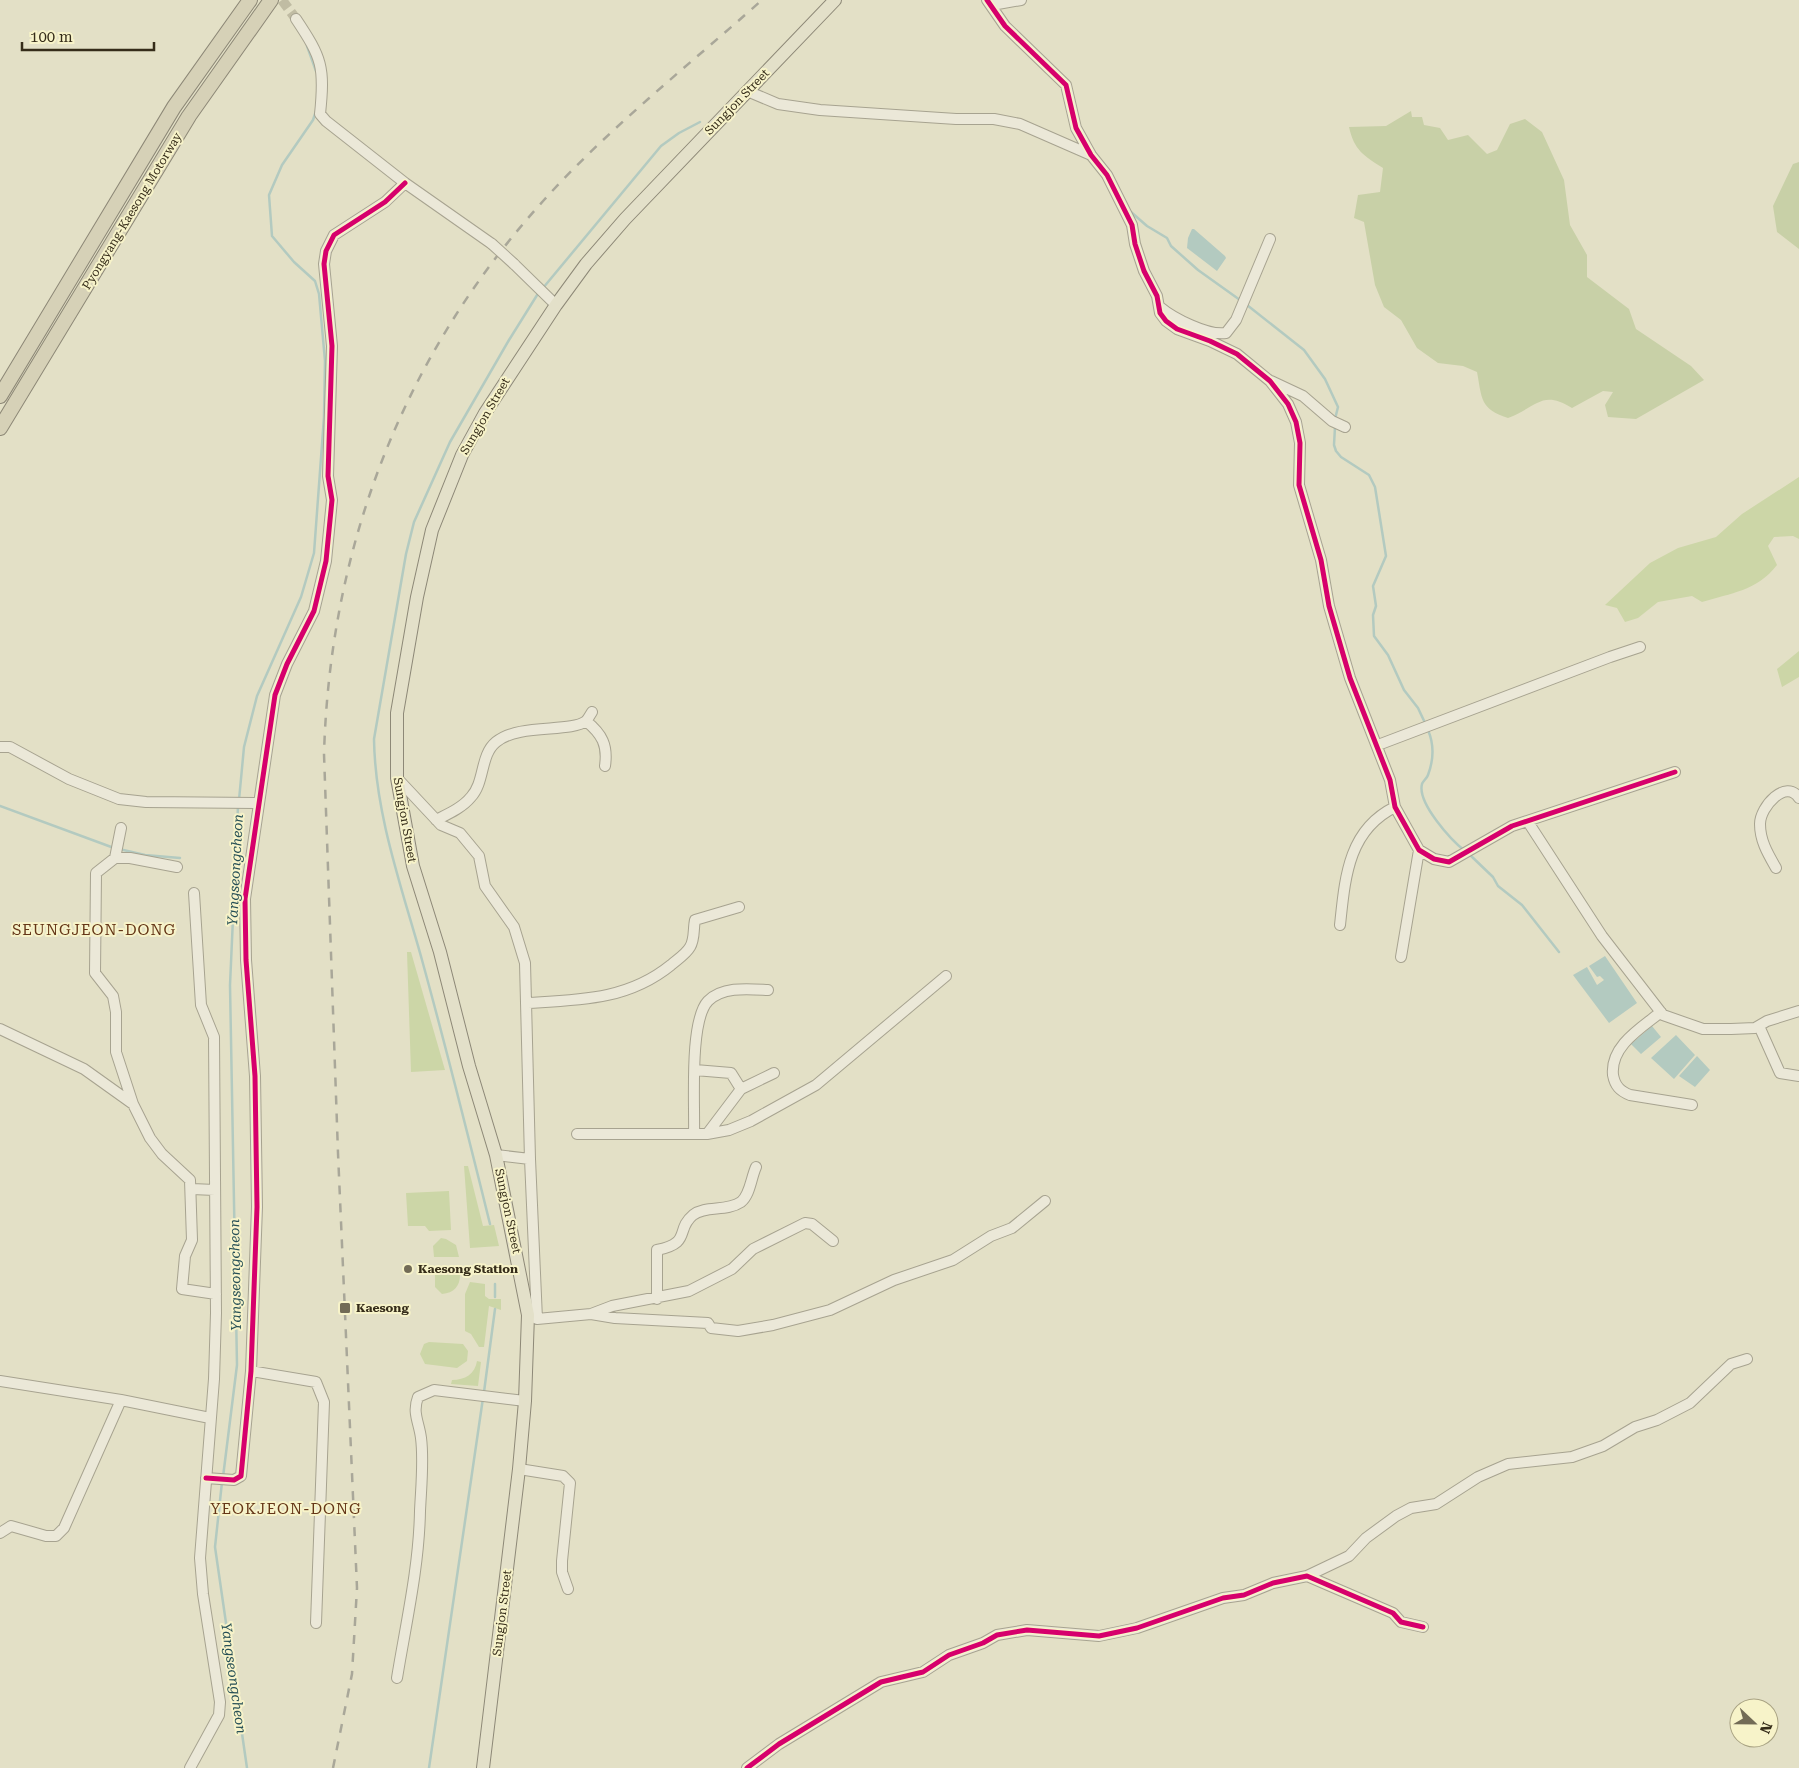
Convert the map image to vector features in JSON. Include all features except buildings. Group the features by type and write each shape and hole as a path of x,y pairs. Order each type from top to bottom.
{"highway":[{"name":"Pyongyang-Kaesong Motorway","path":"0,396 174,108 250,0"},
{"name":"Pyongyang-Kaesong Motorway","path":"0,428 189,116 271,0"}],"main road":[{"name":"Sungjon Street","path":"483,1768 519,1469 532,1317 496,1155 469,1066 440,952 413,866 397,778 397,712 432,530 462,455 484,413 556,305 586,264 618,227 835,0"}],"street":[{"path":"1021,0 990,2 1005,26 1066,85 1076,128 1091,155 1107,175 1132,225 1135,244 1166,321 1177,330 1210,341 1237,354 1270,381 1288,404 1296,422 1300,443 1299,485 1321,560 1329,606 1350,678 1378,745 1390,780 1395,806 1419,850 1434,859 1449,862 1467,854 1512,826 1675,772"},
{"path":"296,19 316,48 322,64 323,93 320,114 326,121 405,183 492,244 556,305"},
{"path":"747,91 778,104 820,110 956,119 994,119 1020,124 1091,155"},
{"path":"210,1479 234,1480 241,1476 251,1371 258,1207 255,1076 246,960 245,899 275,695 287,664 314,611 326,561 332,500 328,476 332,346 324,264 326,251 334,235 385,202 405,183"},
{"path":"1159,307 1169,315 1219,334 1232,329 1270,239"},
{"path":"1270,381 1303,396 1339,424"},
{"path":"1378,745 1427,728 1610,656 1640,647"},
{"path":"436,820 457,809 472,797 480,781 487,756 496,742 534,729 574,726 586,721 592,712"},
{"path":"586,721 598,731 606,744 605,766"},
{"path":"0,747 10,747 69,779 119,799 146,802 259,803"},
{"path":"397,778 436,820 447,829 460,832 479,856 485,886 514,927 526,963 532,1317 591,1314 616,1318 708,1323 712,1328 738,1331 773,1325 830,1310 894,1280 953,1260 991,1236 1012,1228 1045,1201"},
{"path":"1776,868 1763,843 1761,814 1767,803 1774,796 1792,793 1799,798"},
{"path":"1340,925 1346,876 1357,842 1367,827 1383,813 1395,806"},
{"path":"1528,822 1602,936 1661,1012 1684,1023 1704,1029 1755,1028 1799,1011"},
{"path":"121,828 115,856 96,873 95,973 113,996 116,1012 116,1052 133,1104 150,1138 162,1154 190,1180 192,1189 192,1240 185,1256 182,1289 216,1294"},
{"path":"1401,957 1419,850"},
{"path":"115,856 177,868"},
{"path":"190,1768 219,1715 220,1702 203,1594 200,1558 210,1479 210,1418 214,1379 216,1294 214,1038 201,1005 194,894"},
{"path":"526,1002 582,1000 623,993 660,974 686,953 692,945 694,920 739,907"},
{"path":"577,1134 707,1134 729,1130 751,1121 816,1085 946,976"},
{"path":"694,1134 698,1020 709,1000 737,989 768,990"},
{"path":"1661,1012 1640,1028 1617,1052 1613,1072 1614,1079 1622,1091 1630,1095 1692,1105"},
{"path":"1758,1026 1780,1073 1799,1076"},
{"path":"0,1029 84,1069 133,1104"},
{"path":"695,1070 731,1073 741,1089"},
{"path":"707,1134 741,1089 774,1073"},
{"path":"496,1155 530,1159"},
{"path":"657,1299 657,1250 671,1247 678,1242 694,1214 701,1210 726,1209 741,1202 747,1196 756,1167"},
{"path":"192,1189 215,1190"},
{"path":"591,1314 612,1306 657,1299 689,1291 732,1269 753,1249 805,1223 812,1224 833,1242"},
{"path":"746,1768 779,1744 881,1682 923,1672 949,1655 998,1636 1026,1630 1099,1636 1137,1628 1223,1598 1244,1595 1273,1583 1308,1576 1349,1556 1366,1538 1396,1516 1411,1508 1436,1504 1478,1477 1508,1464 1572,1457 1603,1446 1635,1427 1657,1420 1690,1403 1731,1364 1747,1358"},
{"path":"251,1371 316,1382 324,1402 316,1623"},
{"path":"0,1381 121,1400 210,1418"},
{"path":"396,1678 415,1569 420,1513 421,1437 415,1406 418,1397 434,1390 525,1401"},
{"path":"0,1533 11,1526 46,1536 56,1536 64,1528 121,1400"},
{"path":"519,1469 563,1476 570,1483 562,1561 562,1572 568,1589"},
{"path":"1308,1576 1393,1613 1401,1622 1423,1627"}],"green space":[{"path":"1411,111 1412,117 1422,117 1424,125 1440,128 1448,140 1468,135 1487,154 1497,150 1510,124 1525,119 1542,132 1564,180 1570,225 1587,255 1587,277 1629,309 1636,329 1691,366 1704,380 1636,419 1608,417 1605,405 1613,392 1603,391 1572,408 1553,400 1546,400 1508,418 1499,415 1487,407 1480,389 1477,372 1463,366 1438,363 1417,348 1401,320 1384,307 1375,285 1364,222 1354,218 1358,195 1380,192 1383,168 1361,152 1351,135 1349,127 1386,126"},
{"path":"1799,162 1799,249 1777,232 1773,206 1793,164"},
{"path":"1799,477 1799,539 1793,536 1774,537 1768,546 1777,565 1769,574 1752,586 1702,602 1692,596 1658,602 1638,618 1625,622 1617,608 1605,605 1650,563 1678,548 1716,537 1742,514"},
{"path":"1799,651 1799,677 1782,687 1777,669"},
{"path":"407,952 411,952 445,1070 411,1072"},
{"path":"464,1166 468,1166 483,1226 494,1225 499,1246 470,1248"},
{"path":"449,1191 451,1230 429,1231 425,1226 408,1226 406,1193"},
{"path":"441,1238 456,1245 459,1257 434,1257 433,1246"},
{"path":"435,1275 460,1275 460,1279 453,1290 442,1294 435,1287"},
{"path":"470,1282 485,1284 485,1296 489,1299 501,1299 501,1310 489,1306 484,1347 479,1347 471,1334 465,1331 465,1294"},
{"path":"429,1342 463,1344 468,1351 467,1361 457,1368 425,1364 420,1354 424,1344"},
{"path":"477,1361 481,1362 478,1386 451,1384 452,1380 461,1379 472,1373"}],"shaded area":[{"path":"1192,229 1225,256 1226,258 1217,271 1187,248 1188,238"},
{"path":"1605,956 1637,1003 1609,1023 1573,975 1587,967 1597,985 1604,980 1600,976 1597,977 1589,966"},
{"path":"1652,1026 1661,1037 1641,1054 1631,1044"},
{"path":"1676,1035 1695,1055 1674,1079 1651,1058"},
{"path":"1697,1056 1710,1070 1695,1087 1679,1076"}],"waterway":[{"name":"Yangseongcheon","path":"307,46 316,71"},
{"name":"Yangseongcheon","path":"239,800 244,747 257,696 301,597 314,553 324,417 325,361 319,294 315,281 294,262 272,236 269,195 282,165 313,120 316,111"},
{"path":"543,288 661,146 679,133 700,122"},
{"path":"1131,212 1147,226 1167,238 1171,246 1198,270 1240,300"},
{"path":"490,1224 440,1025 384,823 379,795 374,739 406,554 414,522 450,442 539,292"},
{"path":"1247,305 1304,350 1325,379 1338,407 1335,419"},
{"path":"1335,427 1334,445 1336,451 1341,457 1369,475 1375,487 1386,556 1373,586 1376,606 1373,615 1374,636 1388,655 1404,690 1418,708 1426,725"},
{"path":"1428,730 1432,746 1432,757 1428,775 1422,784 1422,792 1436,820 1465,851"},
{"path":"0,806 114,848"},
{"name":"Yangseongcheon","path":"223,1477 237,1365 230,985 238,806"},
{"path":"119,849 145,855 180,858"},
{"path":"1469,854 1493,877 1498,886 1522,905 1559,952"},
{"path":"495,1284 495,1297"},
{"path":"484,1392 495,1309"},
{"path":"429,1768 483,1398"},
{"name":"Yangseongcheon","path":"222,1482 215,1547 247,1768"}],"tunnel":[{"path":"282,0 296,19"}],"railway":[{"path":"333,1768 352,1674 357,1588 338,1153 324,754 329,677 341,601 359,528 383,457 414,389 451,323 494,260 569,173 650,97 762,0"}],"cycle path":[{"path":"987,0 1005,26 1066,85 1076,128 1091,155 1107,175 1132,225 1135,244 1144,271 1157,296 1160,313 1166,321 1177,329 1210,341 1237,354 1270,381 1288,404 1296,422 1300,443 1299,485 1321,560 1329,606 1350,678 1390,780 1395,807 1419,850 1434,859 1449,862 1512,826 1675,772"},
{"path":"206,1478 234,1480 241,1476 251,1371 257,1207 255,1076 246,960 245,899 275,695 287,664 314,611 326,561 332,500 328,476 332,346 324,264 326,251 334,235 385,202 405,183"},
{"path":"747,1768 779,1744 881,1682 923,1672 949,1655 983,1643 997,1635 1027,1630 1099,1636 1137,1628 1223,1598 1244,1595 1273,1583 1307,1576 1393,1613 1401,1622 1423,1627"}],"place":[{"name":"Kaesong Station","path":"408,1269"},
{"name":"Kaesong","path":"345,1308"}],"district":[{"name":"SEUNGJEON-DONG","path":"94,930"},
{"name":"YEOKJEON-DONG","path":"286,1509"}]}
